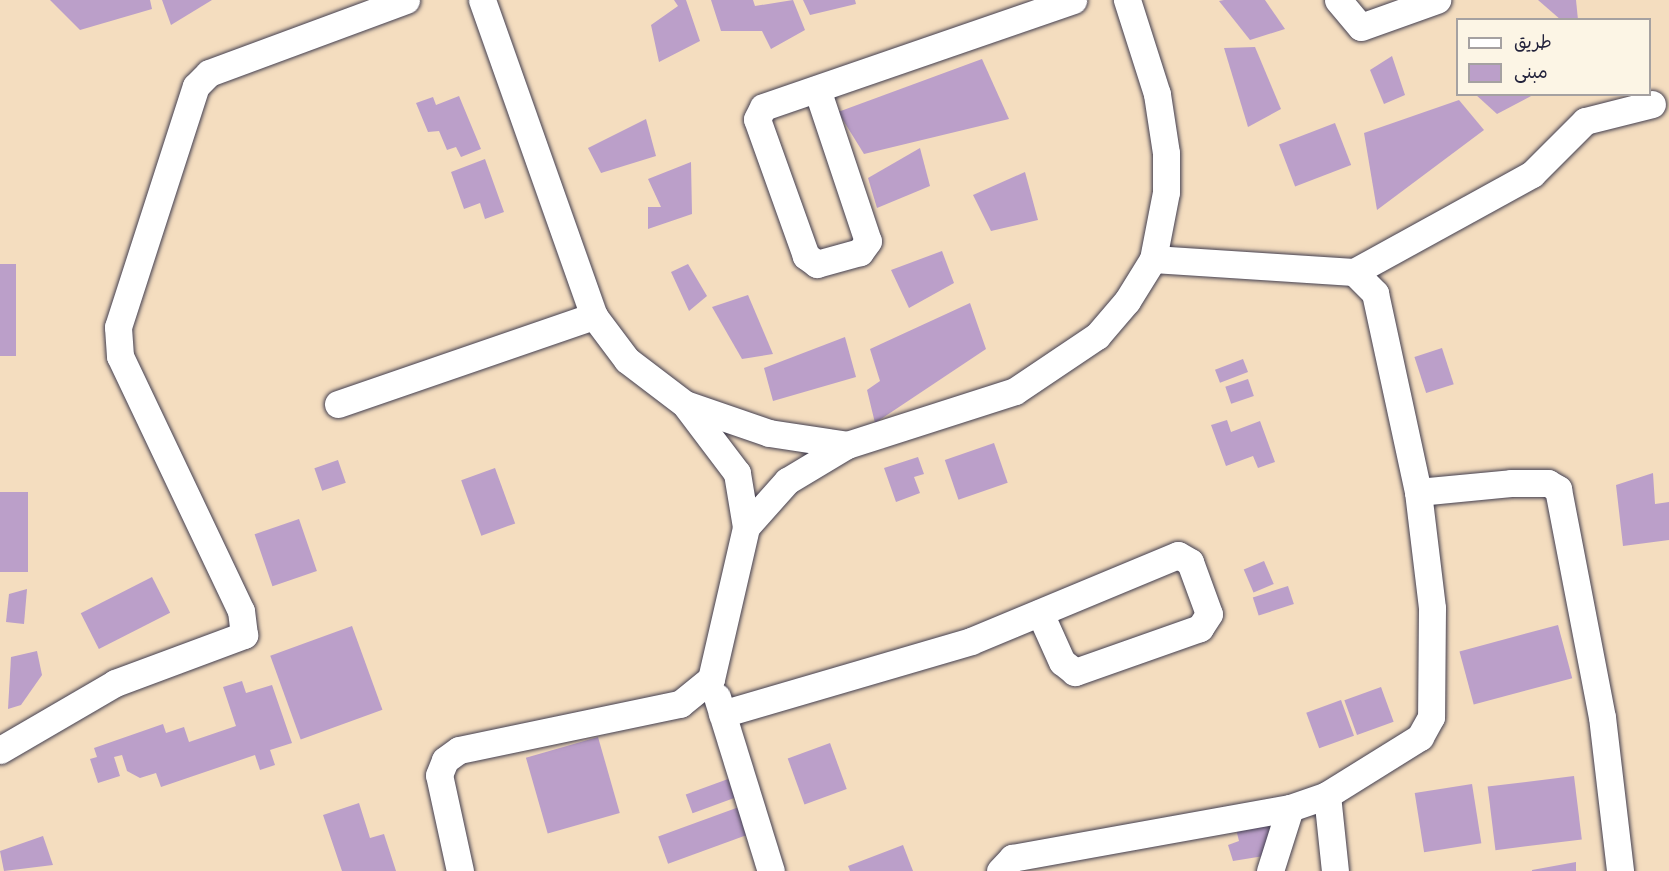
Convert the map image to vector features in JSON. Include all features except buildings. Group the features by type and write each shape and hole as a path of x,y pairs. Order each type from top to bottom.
{"street":[{"path":"0,750 115,683 244,635 241,611 120,356 118,327 196,86 209,73 406,0"},
{"path":"482,0 594,316 627,360 685,404 737,473 746,527 711,679 771,871"},
{"path":"817,89 868,242 860,252 817,264 806,256 757,119 763,107 1073,0"},
{"path":"746,527 787,481 847,445 1015,391 1097,336 1152,260 1166,192 1166,153 1157,94 1127,0"},
{"path":"1338,0 1361,27 1437,0"},
{"path":"1152,260 1354,272 1532,174 1585,121 1652,104"},
{"path":"1000,871 1012,858 1290,808 1327,795 1427,729 1432,608 1418,492 1375,293 1354,272"},
{"path":"339,404 594,316"},
{"path":"685,404 769,433 847,445"},
{"path":"1418,492 1511,483 1548,483 1558,489 1602,717 1620,871"},
{"path":"722,714 970,641 1178,555 1190,562 1209,614 1200,628 1075,672 1062,662 1040,613"},
{"path":"460,871 439,775 445,760 459,750 680,704 711,679"},
{"path":"1327,795 1335,871"},
{"path":"1270,871 1290,808"}]}
